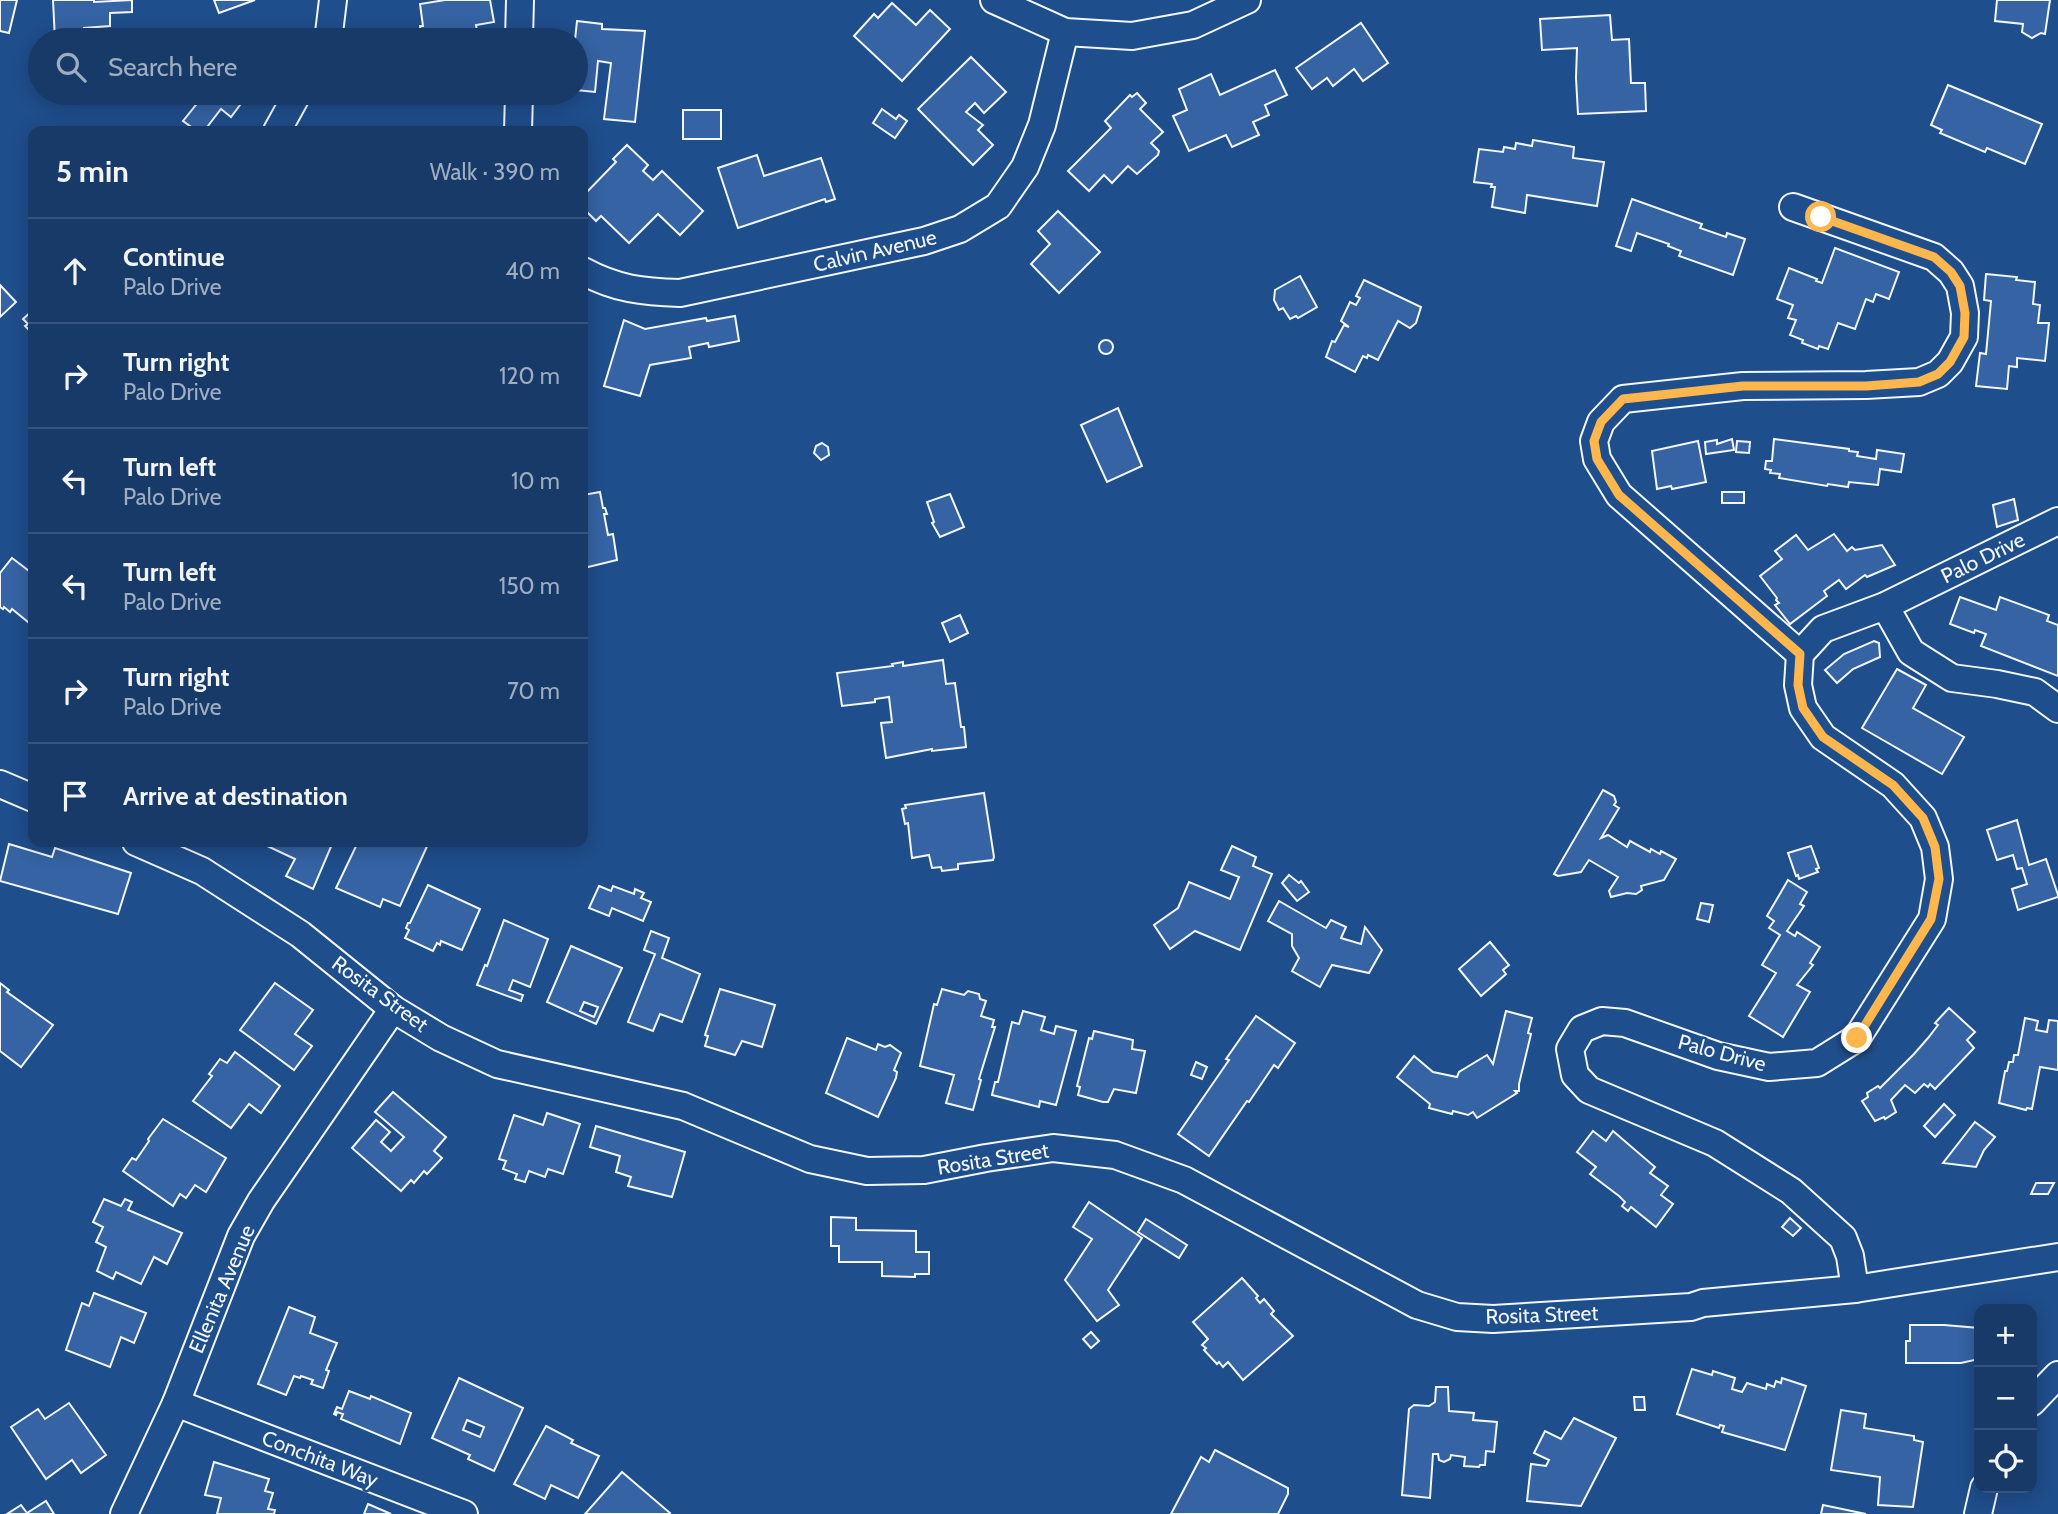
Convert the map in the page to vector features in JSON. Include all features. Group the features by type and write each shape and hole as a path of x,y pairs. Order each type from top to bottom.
{"street":[{"path":"330,28 333,0"},
{"path":"519,28 520,0"},
{"path":"994,0 1065,32 1132,36 1193,25 1247,0"},
{"name":"Calvin Avenue","path":"588,274 603,282 639,292 680,293 924,241 960,229 998,206 1026,167 1042,125 1065,32"},
{"path":"280,126 291,105"},
{"path":"519,105 519,126"},
{"path":"1793,208 1934,257 1951,272 1960,286 1965,313 1964,337 1950,362 1938,374 1919,382 1866,386 1743,386 1623,399 1601,422 1594,441 1597,459 1619,495 1800,654"},
{"name":"Palo Drive","path":"1855,1289 1850,1256 1843,1238 1791,1191 1715,1143 1589,1090 1576,1075 1570,1049 1582,1029 1602,1021 1625,1023 1718,1056 1769,1067 1816,1063 1857,1038 1931,919 1939,879 1935,847 1923,818 1893,785 1823,737 1803,708 1798,685 1800,654 1823,629 1885,606 2058,521"},
{"path":"1885,606 1911,652 1952,678 2035,692 2058,709"},
{"path":"0,784 28,796"},
{"name":"Rosita Street","path":"147,847 202,872 300,934 393,1009 442,1038 497,1064 684,1107 810,1159 867,1171 924,1170 986,1157 1053,1149 1115,1155 1184,1180 1418,1305 1457,1317 1493,1319 1691,1307 1703,1303 1855,1289 2058,1257"},
{"name":"Ellenita Avenue","path":"124,1514 130,1507 176,1404 241,1236 261,1201 393,1009"},
{"path":"2037,1397 2058,1375"},
{"name":"Conchita Way","path":"176,1404 464,1514"},
{"path":"1978,1514 1983,1493"}],"building":[{"path":"0,0 17,0 9,33 0,31"},
{"path":"53,0 132,0 132,12 110,13 110,26 54,28"},
{"path":"214,0 255,0 219,13"},
{"path":"445,0 490,0 494,22 476,25 476,28 420,28 423,26 420,4"},
{"path":"1997,0 2050,0 2045,34 2041,33 2032,38 2022,32 2023,24 1995,21"},
{"path":"892,3 916,25 930,10 950,29 902,81 854,36 874,14 878,18"},
{"path":"1610,15 1612,40 1629,39 1631,83 1645,83 1646,111 1578,114 1577,48 1542,50 1540,19"},
{"path":"577,21 602,24 602,29 645,31 635,122 604,119 611,63 598,61 595,92 588,91 588,28 576,28"},
{"path":"1361,23 1388,63 1363,81 1354,69 1333,86 1327,78 1312,89 1296,68"},
{"path":"971,57 1006,92 984,113 975,103 966,112 983,125 978,130 993,145 973,165 918,109"},
{"path":"1275,70 1287,95 1265,105 1269,115 1253,122 1259,135 1232,147 1226,135 1189,151 1173,116 1187,110 1179,89 1211,74 1220,95"},
{"path":"1948,85 2042,124 2025,164 1987,148 1985,152 1940,133 1942,130 1931,125"},
{"path":"1137,93 1146,103 1140,109 1163,132 1151,143 1159,151 1158,155 1137,174 1128,166 1112,183 1104,175 1089,191 1068,171 1111,128 1105,121 1130,95 1132,97"},
{"path":"196,105 240,105 231,117 221,109 208,126 190,126 183,121"},
{"path":"882,109 896,119 899,115 907,121 895,138 873,123"},
{"path":"683,110 721,110 721,139 683,139"},
{"path":"1533,140 1574,147 1573,158 1604,162 1597,206 1527,195 1525,213 1492,207 1495,187 1491,187 1492,184 1474,182 1479,149 1503,152 1504,147 1515,149 1516,143 1532,146"},
{"path":"627,145 648,165 643,171 653,180 662,171 703,211 680,235 658,214 629,243 601,216 596,221 588,213 588,191 616,162 613,159"},
{"path":"757,155 764,176 821,158 835,199 826,202 825,199 738,228 718,168"},
{"path":"1632,199 1702,224 1700,228 1726,237 1727,233 1745,239 1733,275 1679,256 1681,251 1668,246 1669,244 1637,233 1631,251 1616,246"},
{"path":"1058,211 1100,252 1059,293 1031,264 1050,244 1038,231"},
{"path":"1835,248 1899,272 1889,299 1876,294 1873,302 1866,299 1855,329 1838,323 1828,349 1819,346 1818,349 1790,335 1796,320 1788,318 1793,305 1777,299 1789,268 1822,283"},
{"path":"1986,274 2035,282 2033,304 2040,305 2038,323 2049,323 2045,361 2017,358 2017,367 2009,366 2007,389 1976,386 1980,353 1986,354 1991,301 1984,300"},
{"path":"1300,276 1317,307 1298,318 1296,316 1290,319 1283,308 1279,310 1274,300 1275,290"},
{"path":"1364,280 1421,307 1416,323 1410,328 1398,321 1378,360 1368,355 1367,358 1363,356 1355,372 1326,357 1332,341 1335,342 1344,325 1349,327 1341,321 1350,302 1356,305 1360,298 1356,296"},
{"path":"0,285 16,302 0,317"},
{"path":"735,316 739,341 709,347 708,343 689,347 691,358 650,365 640,396 604,386 624,320 645,329 706,318 707,321"},
{"path":"1106,340 1111,342 1111,352 1106,354 1101,352 1099,347 1101,342"},
{"path":"1118,408 1142,466 1107,482 1081,425"},
{"path":"1732,439 1734,450 1706,454 1705,442 1717,440 1717,444"},
{"path":"1774,439 1849,449 1858,452 1857,456 1876,459 1877,450 1904,454 1901,472 1880,469 1878,485 1849,482 1848,487 1779,478 1780,474 1770,473 1771,470 1765,469 1766,461 1772,461"},
{"path":"1698,441 1706,482 1672,489 1671,486 1657,489 1652,451"},
{"path":"1737,441 1750,442 1749,453 1736,452"},
{"path":"822,443 828,447 829,455 821,460 814,453 816,446"},
{"path":"600,492 607,514 604,514 608,535 613,534 617,560 588,567 588,494"},
{"path":"1722,492 1744,492 1744,503 1722,503"},
{"path":"950,494 964,527 940,537 932,523 934,522 927,502"},
{"path":"2014,499 2018,520 1997,527 1993,505"},
{"path":"1834,534 1847,551 1852,547 1855,550 1882,545 1895,565 1867,577 1865,575 1846,589 1839,580 1824,591 1827,596 1790,624 1775,605 1779,603 1777,598 1760,576 1782,559 1775,551 1796,535 1808,550"},
{"path":"12,558 28,570 28,622 12,609 10,612 0,607 0,573"},
{"path":"1960,597 1996,610 2000,597 2049,615 2047,621 2058,625 2058,676 1981,646 1986,634 1975,630 1974,633 1950,624"},
{"path":"960,615 968,633 950,642 942,623"},
{"path":"1874,641 1879,643 1880,657 1853,669 1837,683 1825,670 1844,654"},
{"path":"943,660 946,684 955,683 966,747 932,749 886,758 881,723 892,722 889,697 875,699 875,702 842,706 837,673 893,666 892,664 903,662 903,666"},
{"path":"1897,669 1926,685 1913,708 1964,737 1942,774 1862,728"},
{"path":"1603,790 1614,796 1614,805 1619,808 1601,838 1608,835 1627,847 1630,841 1650,852 1651,849 1660,854 1661,851 1676,859 1664,880 1641,886 1642,890 1636,894 1611,897 1609,891 1618,877 1589,860 1581,872 1558,876 1554,874"},
{"path":"984,793 993,860 958,864 958,869 942,871 941,867 932,868 929,855 912,858 908,823 905,824 902,809 906,808 905,805"},
{"path":"2017,820 2029,865 2046,859 2058,895 2018,910 2012,889 2027,884 2022,868 2017,869 2013,855 1997,860 1987,830"},
{"path":"9,844 52,857 55,848 131,873 118,914 0,881"},
{"path":"1232,846 1256,857 1253,866 1272,874 1240,950 1195,931 1170,949 1154,925 1178,908 1189,882 1230,899 1239,877 1221,870"},
{"path":"1811,846 1818,872 1799,879 1788,853"},
{"path":"269,847 331,847 313,889 286,876 295,859"},
{"path":"356,847 427,847 400,906 383,899 380,907 336,888"},
{"path":"1289,875 1299,883 1301,881 1309,892 1297,901 1282,883"},
{"path":"1788,880 1807,892 1800,904 1804,906 1787,931 1795,936 1797,932 1820,947 1810,963 1813,965 1797,985 1810,992 1783,1037 1749,1016 1776,973 1762,965 1780,935 1769,928 1774,921 1767,916"},
{"path":"428,885 480,909 462,950 441,941 433,951 405,938 409,930 406,928 408,923"},
{"path":"599,886 611,891 613,886 634,894 635,889 644,893 641,898 651,902 643,921 612,908 609,916 589,908"},
{"path":"1279,901 1326,928 1331,920 1346,927 1341,938 1361,944 1365,927 1382,950 1369,973 1332,965 1320,987 1292,971 1299,958 1292,946 1292,934 1268,921"},
{"path":"1701,903 1713,905 1709,922 1697,919"},
{"path":"504,920 548,939 530,987 513,980 509,990 523,995 521,1001 477,985"},
{"path":"651,931 669,938 662,958 700,974 682,1022 660,1014 653,1031 628,1022 655,954 644,950"},
{"path":"1490,942 1509,965 1503,970 1506,974 1481,996 1459,969"},
{"path":"571,946 622,968 596,1024 547,1002","holes":["584,1002 598,1007 594,1017 580,1011"]},
{"path":"0,983 9,990 7,992 53,1025 21,1067 0,1051"},
{"path":"275,983 313,1010 295,1034 312,1046 294,1070 240,1030"},
{"path":"720,989 775,1005 762,1047 742,1041 735,1055 705,1046 708,1036 705,1035"},
{"path":"942,989 964,995 968,991 979,994 980,999 986,1001 981,1016 994,1020 992,1027 995,1027 979,1079 981,1080 973,1110 946,1103 954,1075 920,1066 934,1004 937,1005"},
{"path":"1949,1008 1975,1032 1967,1040 1974,1048 1935,1089 1930,1084 1928,1087 1924,1084 1915,1093 1905,1085 1891,1100 1896,1112 1885,1119 1884,1117 1875,1121 1862,1101 1868,1097 1867,1093 1878,1086 1880,1088 1914,1054"},
{"path":"1023,1011 1045,1017 1041,1030 1054,1034 1056,1026 1076,1031 1056,1105 1040,1101 1039,1107 992,1095 995,1082 998,1082 1012,1022 1019,1024"},
{"path":"1506,1011 1532,1018 1519,1091 1515,1091 1517,1093 1477,1118 1473,1112 1468,1115 1453,1111 1452,1114 1429,1108 1430,1104 1397,1077 1414,1056 1433,1072 1457,1077 1459,1072 1487,1055 1493,1064"},
{"path":"1256,1016 1295,1043 1278,1068 1274,1065 1209,1156 1178,1134"},
{"path":"2025,1018 2038,1021 2036,1030 2047,1032 2049,1020 2058,1021 2058,1070 2040,1067 2032,1109 2026,1110 1999,1103 2005,1071 2009,1062 2013,1062 2014,1055 2018,1055"},
{"path":"1094,1031 1133,1040 1132,1049 1145,1051 1136,1093 1114,1089 1108,1102 1078,1095 1080,1087 1077,1086 1089,1038 1092,1039"},
{"path":"847,1038 876,1050 878,1044 885,1047 890,1045 901,1053 894,1070 897,1072 896,1078 878,1117 826,1093"},
{"path":"235,1052 280,1086 261,1113 249,1104 231,1128 193,1101 212,1076 209,1074 220,1059 227,1063"},
{"path":"1196,1062 1207,1067 1202,1079 1191,1075"},
{"path":"393,1092 446,1137 434,1151 442,1158 427,1174 424,1171 414,1183 411,1180 401,1191 352,1148 376,1120 390,1132 381,1142 391,1151 404,1137 375,1112"},
{"path":"1944,1104 1955,1115 1935,1137 1924,1126"},
{"path":"547,1113 580,1124 563,1174 548,1169 545,1177 529,1171 525,1182 515,1179 517,1174 503,1169 506,1161 499,1159 514,1115 543,1125"},
{"path":"163,1119 226,1158 206,1192 195,1185 186,1198 180,1194 173,1206 123,1171 132,1158 136,1160"},
{"path":"1975,1122 1995,1137 1984,1150 1976,1167 1943,1163"},
{"path":"596,1126 685,1152 672,1197 628,1186 631,1177 616,1172 620,1156 590,1147"},
{"path":"1593,1131 1606,1141 1613,1131 1655,1167 1650,1173 1668,1186 1661,1195 1673,1204 1656,1227 1631,1207 1628,1211 1622,1206 1625,1202 1619,1196 1590,1174 1596,1167 1577,1152"},
{"path":"2036,1183 2054,1183 2048,1194 2031,1194"},
{"path":"104,1199 121,1206 125,1199 132,1202 128,1210 182,1233 167,1264 154,1257 141,1284 116,1272 113,1279 97,1271 106,1247 96,1242 103,1227 93,1222"},
{"path":"1089,1202 1142,1238 1108,1290 1119,1305 1097,1321 1065,1280 1092,1239 1073,1227"},
{"path":"831,1217 856,1218 856,1230 916,1231 916,1252 929,1252 929,1274 915,1274 915,1277 882,1276 882,1262 839,1262 839,1246 831,1246"},
{"path":"1790,1218 1801,1228 1793,1236 1782,1227"},
{"path":"1146,1219 1187,1245 1179,1258 1138,1232"},
{"path":"1242,1278 1258,1296 1256,1298 1260,1303 1264,1299 1274,1311 1271,1314 1293,1336 1243,1380 1228,1362 1223,1367 1219,1362 1217,1364 1204,1350 1206,1348 1202,1345 1208,1339 1193,1322"},
{"path":"94,1293 146,1313 134,1343 121,1337 110,1367 66,1350 82,1303 89,1306"},
{"path":"289,1307 315,1317 310,1333 337,1343 326,1370 329,1371 323,1388 311,1384 313,1380 294,1376 286,1395 258,1384"},
{"path":"1910,1325 1974,1328 1974,1360 1961,1363 1906,1363 1906,1341 1910,1341"},
{"path":"1091,1332 1099,1341 1091,1348 1083,1339"},
{"path":"1692,1369 1712,1375 1713,1371 1735,1378 1732,1389 1742,1392 1747,1383 1766,1389 1767,1384 1774,1387 1776,1381 1781,1383 1782,1378 1806,1386 1785,1450 1722,1432 1724,1426 1720,1425 1719,1428 1677,1414"},
{"path":"459,1378 523,1408 494,1471 468,1459 470,1455 432,1438","holes":["467,1420 484,1427 480,1437 463,1430"]},
{"path":"1436,1387 1448,1387 1449,1411 1474,1413 1473,1420 1497,1422 1494,1452 1486,1451 1485,1465 1479,1467 1464,1466 1465,1457 1451,1455 1450,1459 1444,1462 1439,1460 1438,1454 1433,1454 1430,1498 1402,1495 1409,1409 1414,1405 1429,1406 1435,1402"},
{"path":"349,1391 370,1399 371,1396 411,1413 400,1444 341,1419 343,1414 334,1414 337,1407 342,1409"},
{"path":"1634,1397 1644,1397 1645,1410 1635,1410"},
{"path":"69,1403 106,1455 81,1473 72,1460 46,1479 11,1427 38,1409 45,1419"},
{"path":"1841,1410 1866,1414 1864,1428 1914,1436 1914,1440 1923,1442 1913,1507 1878,1505 1880,1477 1831,1470"},
{"path":"1574,1418 1616,1438 1581,1506 1527,1501 1531,1464 1546,1466 1549,1460 1534,1453 1545,1431 1561,1439"},
{"path":"546,1426 573,1440 571,1443 599,1456 578,1498 551,1485 545,1499 514,1484"},
{"path":"1215,1450 1288,1488 1288,1494 1278,1514 1171,1514 1201,1457 1209,1462"},
{"path":"214,1462 269,1479 265,1491 273,1493 268,1509 275,1510 274,1514 217,1514 221,1498 205,1495"},
{"path":"622,1472 670,1513 585,1514"},
{"path":"46,1501 54,1514 7,1514 21,1505 27,1513"},
{"path":"368,1504 391,1514 364,1514"},
{"path":"1823,1505 1866,1514 1821,1514"}],"route":[{"path":"1821,217 1934,257 1951,272 1964,299 1964,337 1950,362 1938,374 1919,382 1866,386 1743,386 1623,399 1601,422 1594,441 1597,459 1619,495 1800,654 1798,685 1803,708 1823,737 1893,785 1923,818 1935,847 1939,879 1931,919 1857,1038"}]}
